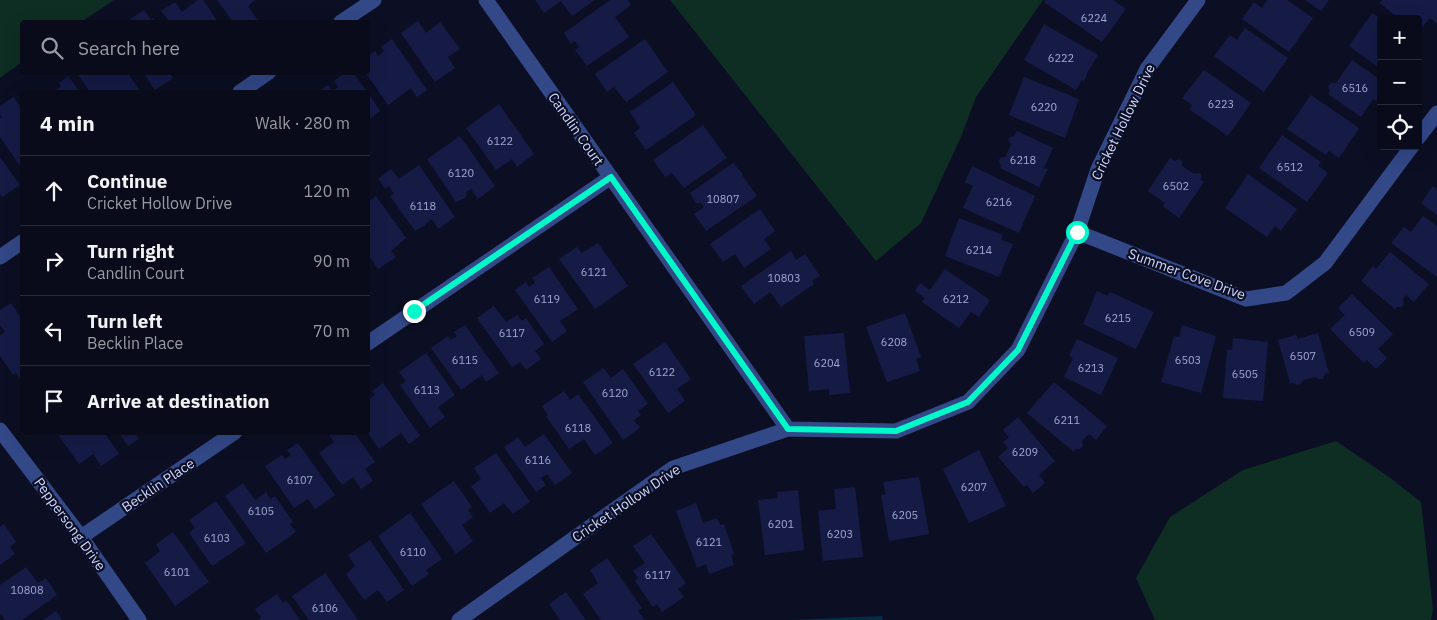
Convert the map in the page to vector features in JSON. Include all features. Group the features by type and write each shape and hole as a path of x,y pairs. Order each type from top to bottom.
{"street":[{"path":"344,20 374,0"},
{"name":"Candlin Court","path":"486,0 788,429"},
{"name":"Cricket Hollow Drive","path":"459,620 673,468 788,429 896,431 968,402 1018,350 1077,232 1098,169 1147,69 1198,0"},
{"path":"243,90 265,75"},
{"path":"1422,133 1437,113"},
{"name":"Summer Cove Drive","path":"1077,232 1246,298 1286,294 1325,263 1409,150"},
{"path":"370,342 611,177"},
{"path":"0,258 20,243"},
{"name":"Peppersong Drive","path":"0,430 81,537 139,620"},
{"name":"Becklin Place","path":"81,537 231,435"}],"green space":[{"path":"0,0 114,0 84,20 20,20 20,63 0,78"},
{"path":"670,0 1043,0 976,97 961,137 921,223 876,261"},
{"path":"1336,441 1389,477 1421,502 1433,610 1431,620 1155,620 1136,578 1170,517 1243,470"}],"water":[{"path":"882,616 883,620 791,620"}],"building":[{"path":"198,0 203,0 217,20 168,20 161,11 175,2 182,12"},
{"path":"217,0 255,0 248,6 258,20 232,20"},
{"path":"535,0 595,0 572,16 561,1 544,13"},
{"path":"610,0 628,0 631,5 615,17 629,37 587,66 575,50 579,47 575,41 571,44 564,33"},
{"path":"1045,0 1113,0 1126,9 1102,42 1044,2"},
{"path":"1267,0 1287,0 1313,18 1289,52 1242,19 1254,2 1262,8"},
{"path":"1305,0 1329,0 1321,11"},
{"path":"1382,0 1437,0 1437,24 1430,18 1422,27 1422,15 1394,15 1380,3"},
{"path":"144,10 151,20 129,20"},
{"path":"1372,13 1377,16 1377,66 1349,46"},
{"path":"418,21 426,33 440,22 460,49 448,57 455,68 435,82 401,33"},
{"path":"1044,24 1098,55 1084,82 1082,80 1076,90 1024,60"},
{"path":"1245,28 1288,58 1264,92 1214,56 1230,35 1237,40"},
{"path":"392,39 427,90 417,97 411,88 388,105 367,75 370,75 370,55 375,51 378,56 384,51 381,47"},
{"path":"645,39 668,72 626,102 614,87 607,92 595,74"},
{"path":"1352,60 1377,77 1377,101 1373,99 1361,117 1328,94 1330,91 1328,86 1331,83 1336,83"},
{"path":"1204,70 1251,103 1228,136 1189,109 1192,105 1182,98"},
{"path":"78,75 129,75 140,90 89,90"},
{"path":"145,75 171,75 173,78 155,90"},
{"path":"342,75 355,75 366,90 334,90 338,87 334,81"},
{"path":"68,76 78,90 55,90 61,86 59,83"},
{"path":"1024,77 1079,99 1065,138 1009,115"},
{"path":"673,82 696,115 646,150 634,133 640,128 630,112"},
{"path":"328,85 331,90 320,90"},
{"path":"1311,95 1359,128 1339,158 1329,151 1326,155 1287,129"},
{"path":"370,96 380,111 370,118"},
{"path":"13,97 20,104 20,166 0,137 0,118 2,117 0,106"},
{"path":"499,104 534,154 517,167 512,159 496,170 466,128"},
{"path":"703,125 727,158 684,188 672,173 665,177 653,160"},
{"path":"1017,131 1053,148 1044,168 1048,169 1039,187 1000,168 1000,158 1005,157 1011,144 1008,140"},
{"path":"1282,135 1321,162 1318,166 1328,173 1307,202 1259,168"},
{"path":"460,136 495,186 478,199 471,189 466,192 465,198 456,202 427,159"},
{"path":"0,157 20,185 2,197 0,194"},
{"path":"1170,158 1175,161 1179,159 1182,161 1182,166 1194,174 1201,174 1201,180 1204,182 1179,218 1163,206 1165,203 1148,191"},
{"path":"733,163 743,174 757,196 706,231 694,214 704,207 700,202 698,204 695,202 690,193"},
{"path":"419,165 455,217 438,229 432,219 415,231 390,196 394,194 389,186 385,189 378,179 391,169 399,179"},
{"path":"972,166 1035,196 1019,233 963,208 973,186 965,182"},
{"path":"1248,174 1297,209 1281,231 1275,226 1267,237 1225,208"},
{"path":"1433,186 1437,189 1437,215 1421,203"},
{"path":"376,196 406,238 391,251 396,257 378,269 370,257 370,200"},
{"path":"760,209 775,231 764,239 771,249 744,268 735,254 723,262 710,244"},
{"path":"1423,216 1437,226 1437,277 1391,243 1404,227 1411,232"},
{"path":"959,218 1003,235 1001,240 1013,244 999,277 945,256"},
{"path":"598,243 628,286 595,309 559,259 577,247 582,253"},
{"path":"791,251 796,260 805,254 820,276 812,281 814,284 781,307 770,292 754,304 741,286"},
{"path":"1390,252 1429,284 1414,302 1406,295 1403,299 1404,304 1395,309 1361,281 1373,266 1376,269"},
{"path":"549,267 578,309 560,321 567,331 552,342 515,290 526,282 529,287 535,283 532,278"},
{"path":"945,269 990,300 979,317 971,312 959,328 922,302 925,298 915,291 920,283 930,290"},
{"path":"1097,291 1108,296 1110,292 1154,312 1136,349 1083,324"},
{"path":"1352,294 1393,334 1378,349 1387,358 1376,369 1367,360 1364,363 1330,329 1345,315 1338,308"},
{"path":"11,303 20,316 20,378 16,373 13,375 0,356 0,335 5,332 0,325 0,310"},
{"path":"494,306 506,322 517,315 522,321 526,318 544,344 535,351 541,359 526,370 520,362 512,367 477,318"},
{"path":"905,313 921,357 916,359 920,371 887,382 866,327"},
{"path":"465,325 499,373 486,382 482,375 461,390 431,348 448,336 451,340 457,336 454,332"},
{"path":"1182,325 1216,336 1201,393 1161,382 1174,336 1179,337"},
{"path":"844,333 850,393 829,395 829,389 809,391 804,336"},
{"path":"1318,333 1329,373 1325,374 1323,379 1315,377 1303,380 1298,385 1290,383 1278,340 1296,335 1298,339"},
{"path":"1233,338 1268,342 1263,401 1223,398 1227,350 1232,350"},
{"path":"1077,339 1118,358 1101,395 1064,377 1073,358 1069,356"},
{"path":"665,342 691,379 677,389 685,401 668,413 633,364"},
{"path":"426,353 455,395 438,407 445,417 430,428 400,385 406,381 399,372"},
{"path":"604,368 611,378 623,369 648,404 638,411 641,415 634,420 640,428 623,440 583,382"},
{"path":"1054,382 1107,426 1096,440 1089,434 1082,441 1083,446 1080,449 1075,449 1074,452 1027,413"},
{"path":"383,383 420,436 409,444 401,433 379,449 369,435 370,398 375,395 372,391"},
{"path":"564,391 570,400 578,394 613,443 595,455 584,439 569,449 546,416 548,415 542,406"},
{"path":"1018,417 1055,461 1039,475 1045,483 1033,493 1027,485 1024,487 998,457 1008,448 1003,442 1009,437 1003,430"},
{"path":"544,434 572,473 555,485 547,474 541,478 546,485 536,492 504,447 518,437 525,447"},
{"path":"58,435 106,435 119,454 101,466 93,454 79,464"},
{"path":"120,435 136,435 139,439 128,446"},
{"path":"329,435 356,435 375,462 365,469 373,481 361,489 353,477 342,485 319,453 334,442"},
{"path":"298,443 335,495 315,509 308,499 294,508 265,466 282,455 285,459 291,455 287,450"},
{"path":"979,450 1006,506 969,523 943,469"},
{"path":"496,453 530,502 513,514 504,503 490,513 471,486 481,479 474,468"},
{"path":"919,477 929,534 889,541 881,495 886,494 883,482"},
{"path":"454,481 472,507 468,510 473,517 462,525 473,541 456,554 421,504"},
{"path":"243,483 255,500 266,492 270,499 275,496 293,522 290,524 296,532 266,553 225,496"},
{"path":"855,487 863,557 823,561 818,511 836,509 834,489"},
{"path":"798,490 804,550 765,555 758,500 778,498 777,492"},
{"path":"216,501 246,543 212,566 189,533 195,528 189,520"},
{"path":"696,503 703,523 717,518 720,525 724,524 734,554 731,555 734,565 709,574 706,564 697,568 676,511"},
{"path":"410,513 442,559 426,570 429,574 412,586 378,536"},
{"path":"4,524 16,542 10,547 15,554 0,565 0,527"},
{"path":"173,532 209,582 175,606 145,563 160,551 156,544"},
{"path":"651,534 686,583 678,589 684,597 662,612 657,604 653,607 635,581 638,578 633,571 645,563 633,546"},
{"path":"370,540 404,590 387,602 378,590 364,600 346,574 355,566 348,555"},
{"path":"607,558 642,608 638,611 645,620 601,620 583,594 598,583 590,570"},
{"path":"26,567 38,583 46,578 57,595 22,620 5,620 0,615 0,585"},
{"path":"325,573 358,620 309,620 292,596"},
{"path":"566,592 586,620 560,620 549,604"},
{"path":"277,594 283,603 286,600 300,620 258,620 261,618 255,609"},
{"path":"56,611 62,620 43,620"}],"route":[{"path":"414,311 611,177 788,429 896,431 968,402 1018,350 1077,232"}]}
